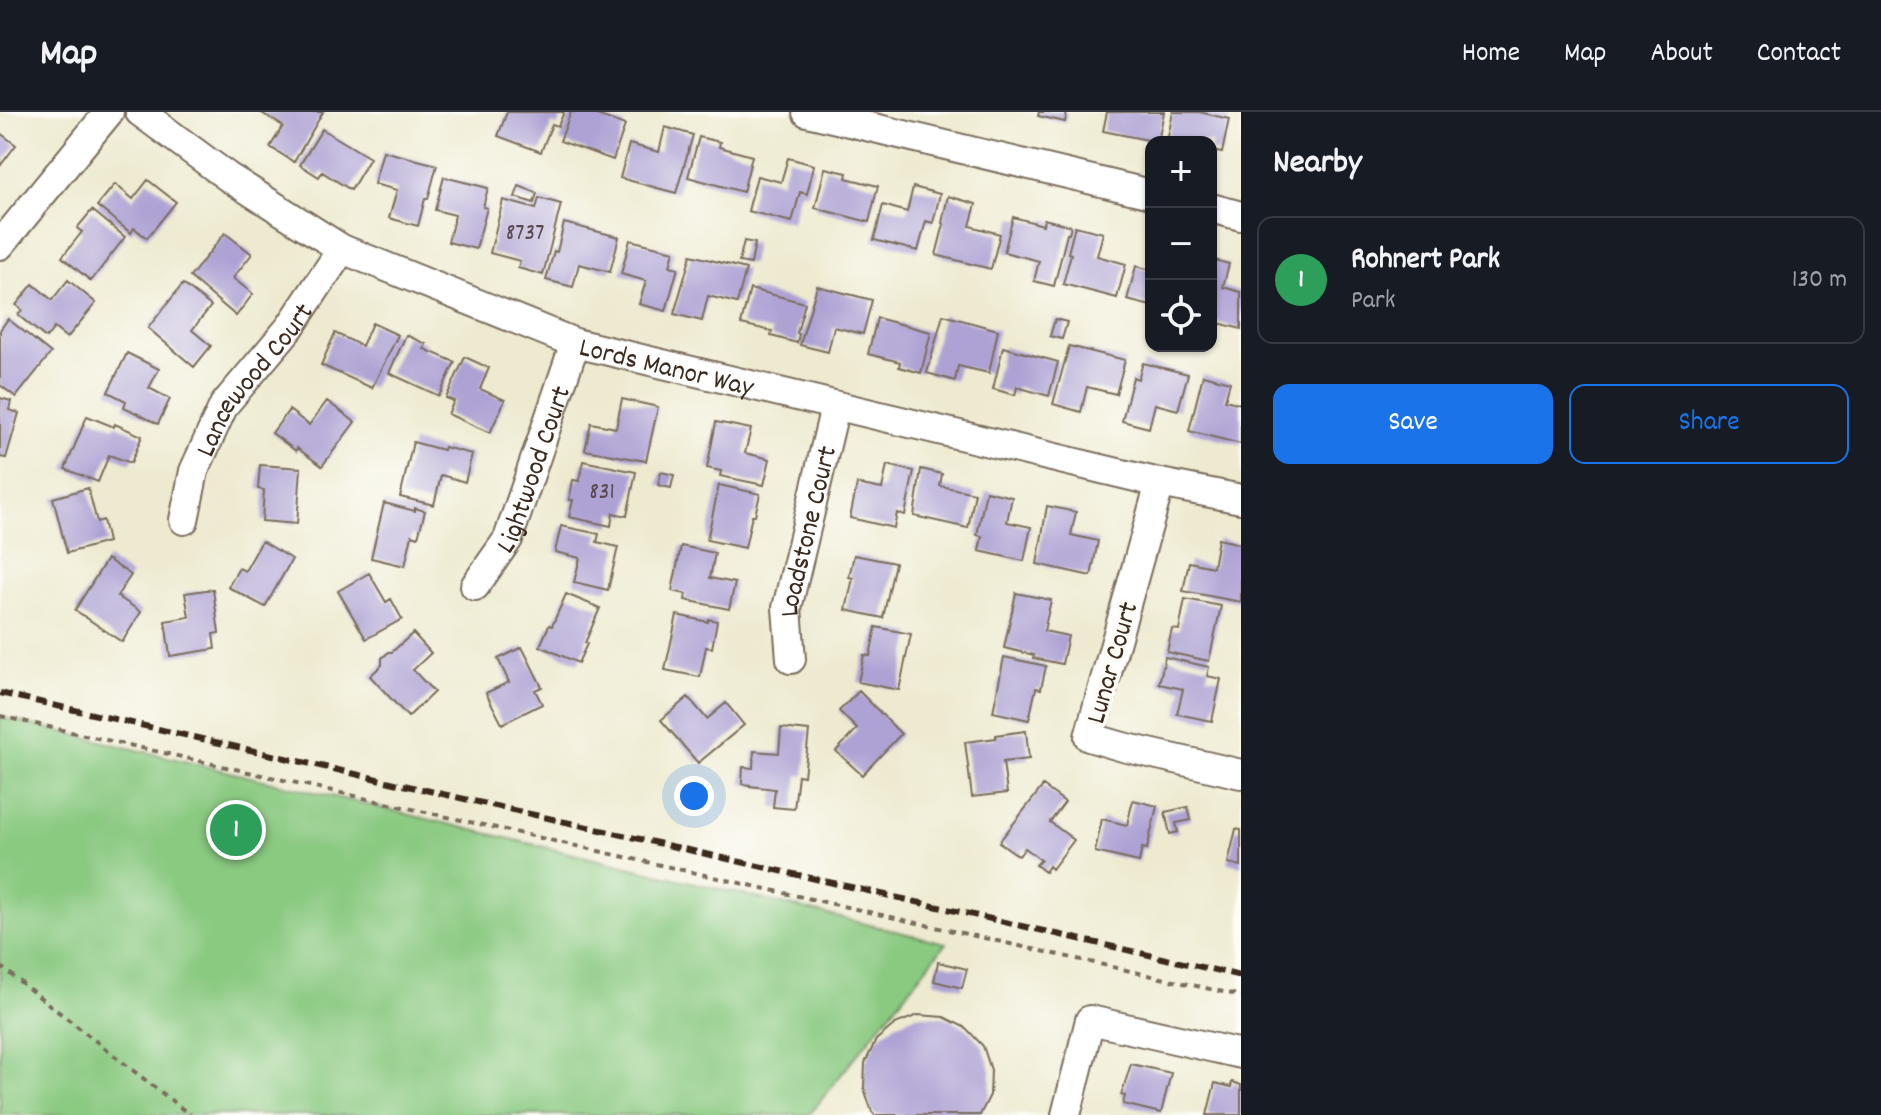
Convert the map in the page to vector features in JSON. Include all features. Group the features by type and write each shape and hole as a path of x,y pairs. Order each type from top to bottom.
{"street":[{"path":"0,245 109,112"},
{"name":"Lords Manor Way","path":"140,112 228,177 342,249 575,343 835,407 1241,499"},
{"path":"807,112 1145,193"},
{"path":"1217,210 1241,216"},
{"name":"Lancewood Court","path":"184,520 194,471 224,405 290,327 342,249"},
{"name":"Lightwood Court","path":"475,586 508,539 575,343"},
{"name":"Loadstone Court","path":"791,659 787,608 835,407"},
{"name":"Lunar Court","path":"1160,483 1089,737 1241,774"},
{"path":"1066,1115 1090,1020 1241,1054"}],"path":[{"path":"0,716 1241,996"},
{"path":"0,966 190,1115"}],"green space":[{"path":"0,717 946,943 809,1115 0,1115"}],"building":[{"path":"260,112 323,112 294,162 270,147 283,126"},
{"path":"507,112 564,112 558,126 552,124 541,152 498,136"},
{"path":"571,112 595,112 625,125 613,160 560,141"},
{"path":"1039,112 1067,112 1065,122 1038,116"},
{"path":"1107,112 1164,112 1159,136 1145,136 1145,139 1103,131"},
{"path":"1173,112 1199,112 1229,119 1222,153 1217,152 1217,136 1168,136"},
{"path":"665,127 693,135 676,193 620,178 629,144 659,152"},
{"path":"322,129 370,158 351,190 322,172 319,177 300,165"},
{"path":"0,133 16,145 0,166"},
{"path":"699,137 720,142 719,147 752,156 743,192 688,177"},
{"path":"383,151 437,165 418,226 389,218 397,190 374,184"},
{"path":"788,158 814,165 807,194 800,192 792,222 748,211 757,176 781,182"},
{"path":"825,168 847,173 846,178 878,186 869,222 815,208"},
{"path":"444,177 488,188 483,207 487,208 476,249 448,242 455,215 435,210"},
{"path":"148,180 176,202 147,238 134,228 131,233 97,206 115,184 133,199"},
{"path":"519,186 537,193 534,203 515,197"},
{"path":"913,187 940,194 933,223 926,221 918,251 874,240 883,205 907,212"},
{"path":"948,196 976,204 970,226 1000,234 991,269 936,255"},
{"path":"539,198 561,204 543,275 518,268 520,261 490,253 503,200 536,209"},
{"path":"92,210 125,237 91,281 62,257 82,232 77,228"},
{"path":"1013,217 1043,225 1044,219 1071,226 1054,286 1034,281 1039,261 1004,252"},
{"path":"564,223 619,237 610,272 579,264 573,287 546,280"},
{"path":"1075,226 1103,233 1097,256 1126,264 1117,298 1063,284"},
{"path":"225,233 252,254 233,278 253,294 236,316 190,277"},
{"path":"630,240 674,251 670,266 678,268 666,311 639,304 646,281 621,274"},
{"path":"744,241 755,243 751,264 739,262"},
{"path":"691,255 746,269 737,303 708,296 702,321 674,314"},
{"path":"1217,261 1229,264 1223,287 1241,292 1241,329 1217,323"},
{"path":"1136,266 1145,268 1145,304 1127,300"},
{"path":"68,280 96,303 67,338 54,328 46,338 18,315 22,310 16,305 33,284 52,300"},
{"path":"183,284 211,306 192,330 211,346 194,367 148,328"},
{"path":"817,286 872,300 863,334 834,327 828,352 800,345"},
{"path":"750,289 805,303 797,343 771,336 772,331 741,324"},
{"path":"943,315 998,330 989,373 958,366 955,381 927,373"},
{"path":"877,318 931,332 921,373 899,367 900,362 868,354"},
{"path":"8,319 51,353 16,397 0,385 0,330"},
{"path":"1055,319 1067,322 1062,339 1050,336"},
{"path":"372,323 398,335 372,388 321,365 335,333 362,346"},
{"path":"406,335 426,344 424,349 455,362 439,396 389,373"},
{"path":"1069,346 1125,360 1116,394 1087,387 1081,412 1053,404"},
{"path":"1003,347 1058,362 1049,396 1017,387 1015,395 993,389"},
{"path":"127,353 159,369 149,388 170,399 158,424 124,407 126,401 108,392"},
{"path":"465,357 489,368 480,389 505,400 490,433 448,414 454,401 446,398"},
{"path":"1143,363 1188,374 1178,410 1155,404 1149,428 1122,421 1133,377 1138,379"},
{"path":"1203,375 1230,382 1225,400 1241,404 1241,444 1189,431"},
{"path":"0,398 11,401 9,410 19,413 6,458 0,457"},
{"path":"622,399 658,407 646,461 585,450 591,423 616,428"},
{"path":"327,401 355,422 322,466 272,433 289,410 309,425"},
{"path":"87,416 142,436 131,463 109,455 98,482 65,469"},
{"path":"716,422 751,429 745,453 770,459 764,485 720,476 721,471 707,468"},
{"path":"413,442 472,454 465,482 441,475 434,505 400,497"},
{"path":"583,461 636,472 627,516 613,513 611,526 569,517 573,480 579,481"},
{"path":"260,465 301,468 297,524 262,521 264,490 258,489"},
{"path":"887,465 914,471 905,515 897,513 894,528 850,518 857,484 882,489"},
{"path":"921,469 942,474 940,486 975,493 968,528 914,516"},
{"path":"661,472 674,475 671,488 658,485"},
{"path":"719,485 760,494 745,548 707,540"},
{"path":"88,488 97,522 103,520 108,542 67,553 53,498"},
{"path":"986,491 1012,497 1007,522 1031,527 1024,561 979,551 982,536 977,535"},
{"path":"384,503 425,511 418,537 412,535 405,566 371,558"},
{"path":"1047,506 1076,512 1071,535 1098,541 1091,576 1037,564"},
{"path":"561,526 599,534 597,542 618,547 608,590 574,582 580,558 555,552"},
{"path":"1218,539 1241,544 1241,602 1183,591 1189,562 1213,567"},
{"path":"262,541 292,559 265,607 228,587 239,568 245,571"},
{"path":"681,546 715,553 710,578 735,583 729,609 685,600 686,594 672,591"},
{"path":"854,555 895,563 883,618 846,610"},
{"path":"107,559 131,575 117,596 141,612 122,642 75,610"},
{"path":"369,573 386,602 391,599 402,619 366,639 338,591"},
{"path":"213,589 219,633 213,634 215,649 170,656 165,621 189,617 185,593"},
{"path":"1016,593 1051,600 1044,631 1068,636 1062,664 1004,648"},
{"path":"566,594 600,608 578,663 540,646"},
{"path":"1185,599 1221,606 1209,661 1167,652 1172,629 1179,630"},
{"path":"677,615 717,621 712,648 706,647 700,677 665,670"},
{"path":"876,627 911,634 899,690 858,682 864,655 870,656"},
{"path":"413,633 431,653 413,670 434,692 408,717 370,676 382,665 382,658"},
{"path":"522,647 542,687 535,690 542,704 502,724 486,693 509,682 498,659"},
{"path":"1004,657 1046,666 1041,689 1036,688 1029,720 993,712"},
{"path":"1165,657 1209,667 1207,676 1221,679 1212,721 1177,714 1183,689 1159,684"},
{"path":"859,691 901,734 862,775 836,751 857,729 839,711"},
{"path":"688,697 707,719 726,703 744,725 698,763 661,720"},
{"path":"781,728 809,731 804,776 798,775 794,809 773,807 775,789 742,784 743,767 753,768 754,751 779,753"},
{"path":"1026,731 1029,759 1003,762 1007,793 972,797 965,742"},
{"path":"1043,786 1065,802 1050,822 1074,840 1052,869 1049,866 1045,872 1036,865 1041,860 1025,848 1019,856 999,842"},
{"path":"1133,800 1157,806 1147,849 1142,848 1139,862 1095,852 1102,819 1127,825"},
{"path":"1188,807 1191,820 1176,823 1178,832 1170,834 1165,812"},
{"path":"1236,829 1241,830 1241,866 1228,863"},
{"path":"938,962 967,969 962,988 934,981"},
{"path":"918,1015 944,1017 966,1028 983,1046 991,1070 990,1095 980,1115 875,1115 872,1112 864,1088 865,1063 876,1040 895,1024"},
{"path":"1131,1064 1171,1073 1161,1113 1123,1104 1125,1096 1121,1095"},
{"path":"1232,1082 1241,1085 1241,1115 1207,1115 1215,1083 1231,1087"}],"railway":[{"path":"0,693 1241,976"}],"place":[{"name":"Rohnert Park","path":"236,830"}]}
